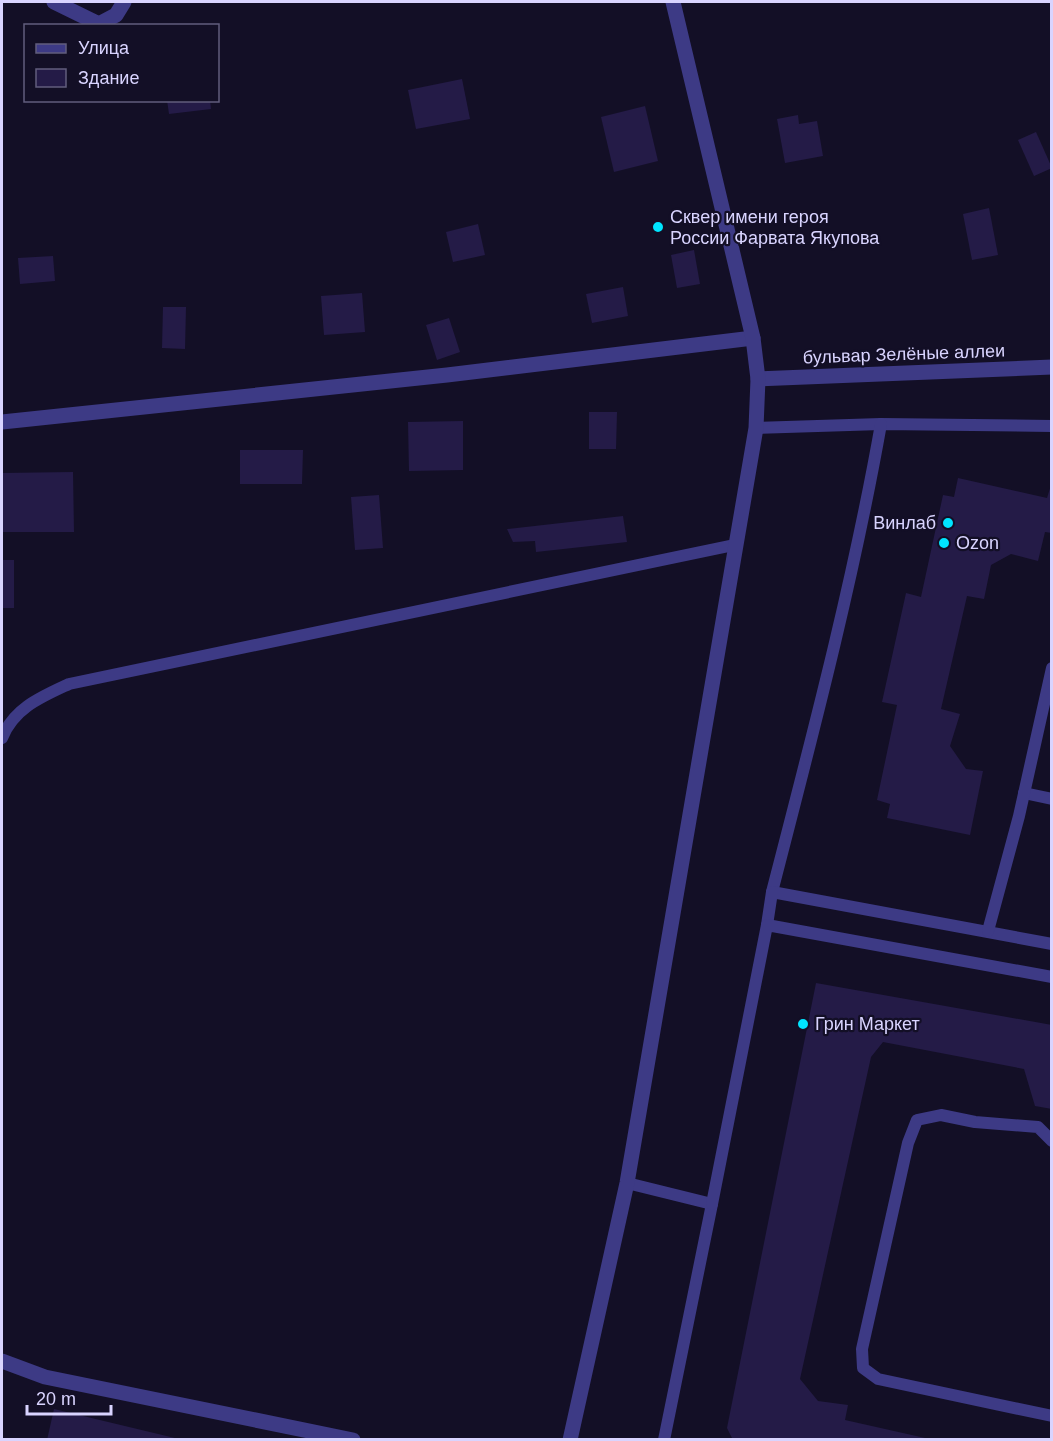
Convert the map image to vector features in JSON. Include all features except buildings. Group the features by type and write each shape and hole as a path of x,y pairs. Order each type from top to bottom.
{"street":[{"path":"54,2 99,24 116,15 124,2"},
{"path":"570,1440 627,1183 679,889 734,545 756,428 758,379 753,338 673,2"},
{"path":"2,422 447,375 753,338"},
{"name":"бульвар Зелёные аллеи","path":"758,379 1052,367"},
{"path":"2,1361 45,1377 352,1440"}],"lane":[{"path":"756,428 881,424 1052,426"},
{"path":"664,1440 772,892 834,650 866,506 881,424"},
{"path":"2,738 6,727 29,702 69,684 734,545"},
{"path":"988,931 1024,793 1052,668"},
{"path":"1024,793 1052,799"},
{"path":"772,892 1052,944"},
{"path":"767,925 1052,977"},
{"path":"1052,1141 1038,1128 975,1122 941,1115 917,1120 908,1143 862,1349 863,1368 878,1379 1052,1416"},
{"path":"627,1183 712,1204"}],"place":[{"name":"Сквер имени героя России Фарвата Якупова","path":"658,227"},
{"name":"Винлаб","path":"948,523"},
{"name":"Ozon","path":"944,543"},
{"name":"Грин Маркет","path":"803,1024"}]}
